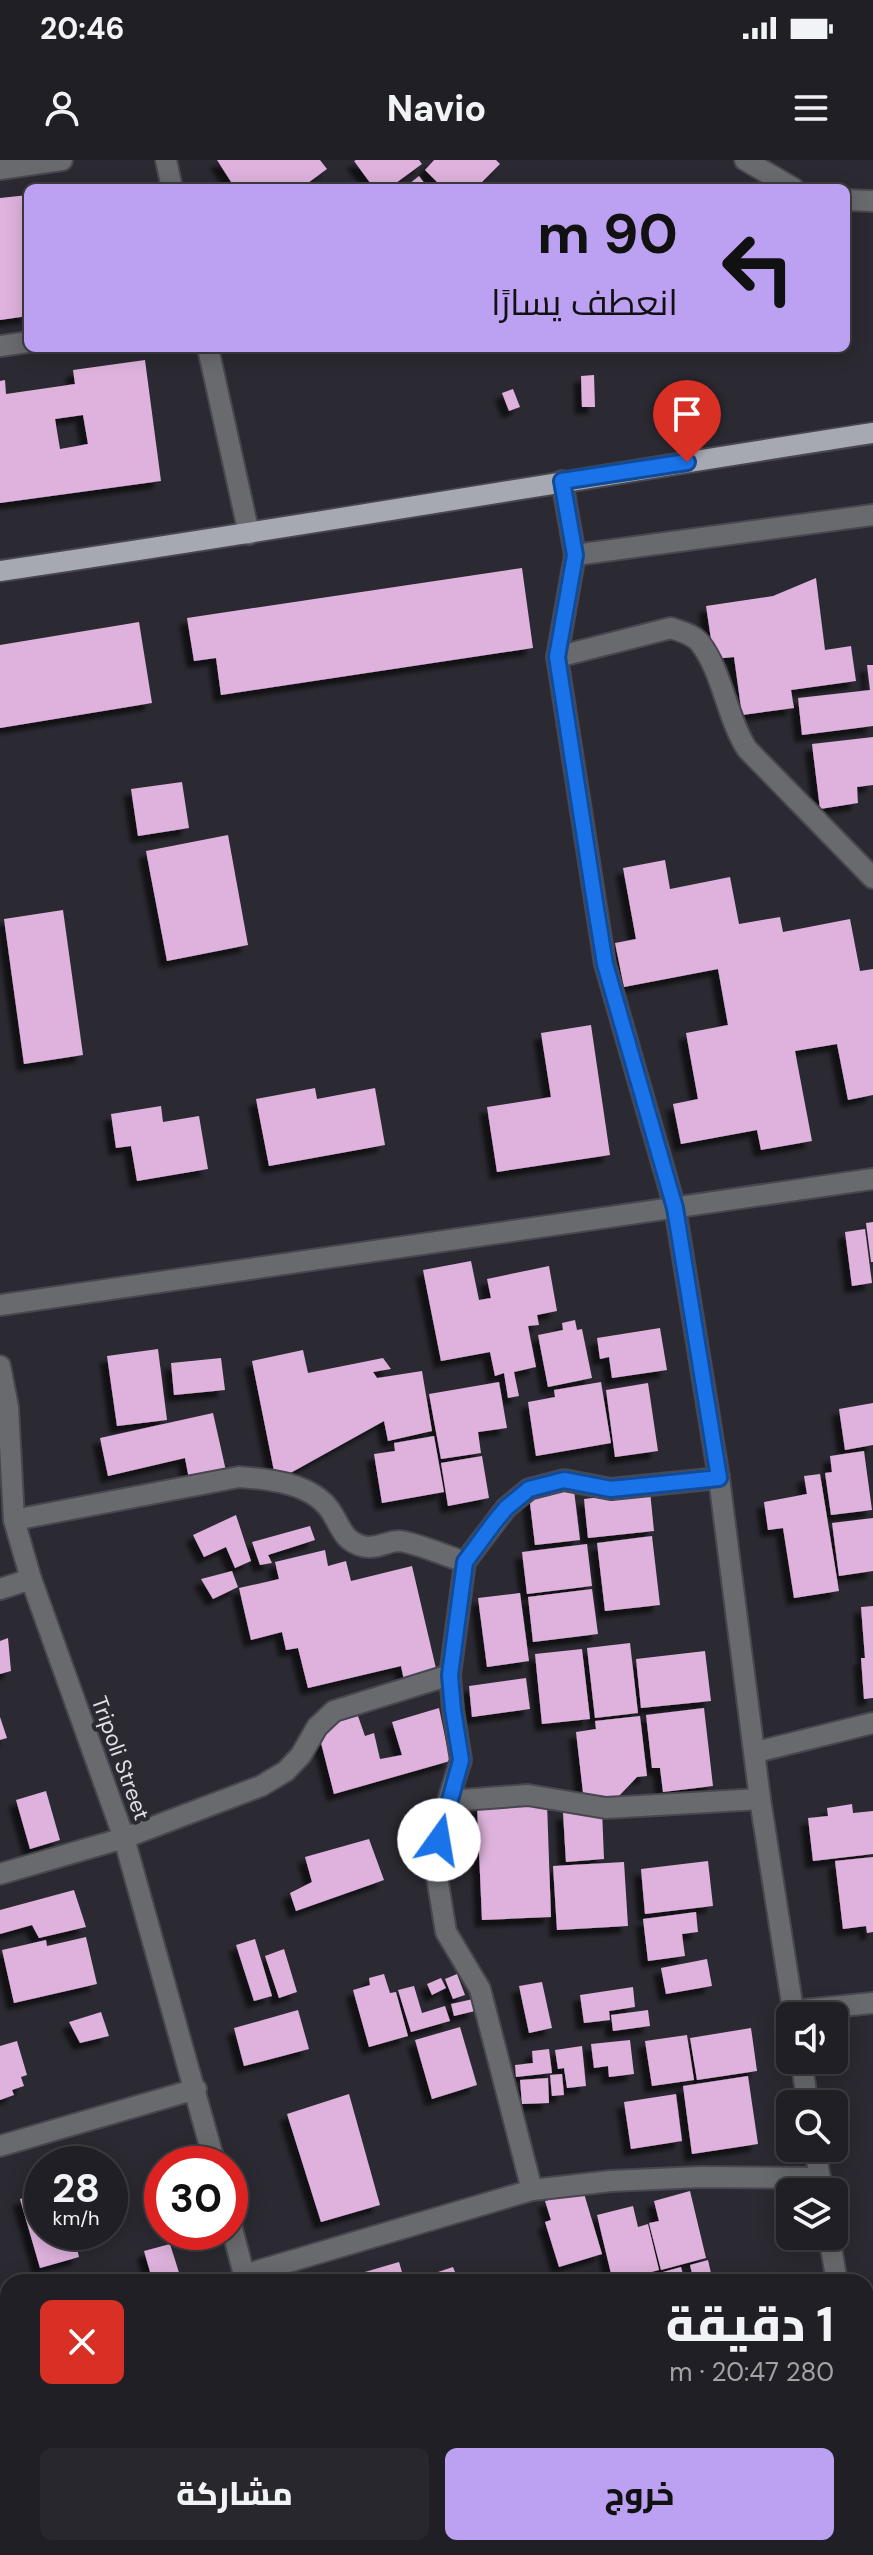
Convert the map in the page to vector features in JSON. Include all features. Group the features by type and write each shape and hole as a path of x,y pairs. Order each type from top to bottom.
{"main road":[{"path":"0,571 873,433"}],"street":[{"path":"0,169 62,160"},
{"path":"166,160 171,184"},
{"path":"745,160 786,184"},
{"path":"850,200 873,201"},
{"path":"0,346 24,343"},
{"path":"209,352 249,534"},
{"path":"562,481 575,555 557,657 605,964 675,1208 719,1478 760,1799 791,2002"},
{"path":"575,555 873,515"},
{"path":"557,657 671,628 689,634 699,641 711,664 737,733 747,749 873,878"},
{"path":"0,1305 873,1179"},
{"name":"Tripoli Street","path":"0,1366 14,1520 31,1579 124,1838 210,2146"},
{"path":"14,1520 239,1477 264,1479 310,1493 329,1508 344,1537 363,1546 382,1547 398,1541 465,1562"},
{"path":"532,2190 480,1989 446,1932 434,1859 461,1760 450,1675 465,1562 506,1508 529,1489 564,1480 611,1489 719,1478"},
{"path":"0,1589 31,1579"},
{"path":"0,1874 124,1838 261,1786 286,1771 301,1755 317,1727 334,1711 450,1675"},
{"path":"756,1752 873,1723"},
{"path":"448,1801 528,1795 606,1808 760,1799"},
{"path":"848,2006 873,2003"},
{"path":"0,2146 196,2089"},
{"path":"258,2274 532,2190 611,2181 700,2177 776,2182"},
{"path":"238,2250 244,2274"},
{"path":"831,2250 836,2274"}],"building":[{"path":"217,160 320,160 327,169 306,184 232,184"},
{"path":"419,160 422,164 394,184 371,184 354,161"},
{"path":"434,160 496,160 500,164 480,184 439,184 425,170"},
{"path":"419,176 425,184 409,184"},
{"path":"24,195 24,317 0,320 0,198"},
{"path":"145,360 161,481 0,503 0,381 5,380 6,394 75,384 73,370","holes":["83,415 88,444 60,449 55,419"]},
{"path":"594,375 595,407 582,407 581,376"},
{"path":"513,389 520,407 509,411 502,393"},
{"path":"522,568 533,648 221,695 216,658 194,661 187,618"},
{"path":"816,578 825,650 851,646 856,681 791,690 794,708 742,715 734,657 714,659 706,606 773,596"},
{"path":"139,622 152,703 0,728 0,645"},
{"path":"867,665 873,665 873,726 802,735 798,698 870,690"},
{"path":"873,737 873,785 857,787 858,803 820,809 812,744"},
{"path":"182,782 189,828 138,836 131,789"},
{"path":"228,835 248,945 167,961 146,851"},
{"path":"665,860 670,889 730,877 739,924 780,917 783,932 850,919 860,971 873,969 873,1095 848,1100 837,1044 795,1051 812,1141 761,1150 757,1130 681,1144 673,1104 698,1099 686,1033 728,1025 718,969 624,987 615,943 636,939 623,868"},
{"path":"63,910 83,1055 24,1064 4,919"},
{"path":"591,1025 610,1155 497,1172 487,1107 551,1097 541,1033"},
{"path":"315,1088 317,1099 375,1088 385,1145 269,1166 256,1099"},
{"path":"161,1106 163,1122 199,1116 208,1169 137,1181 131,1146 116,1148 111,1114"},
{"path":"873,1222 873,1262 871,1262 866,1223"},
{"path":"865,1229 872,1283 852,1286 845,1232"},
{"path":"471,1261 479,1300 491,1298 487,1279 549,1266 557,1311 537,1315 539,1325 528,1326 536,1367 514,1372 519,1396 508,1398 504,1373 495,1376 490,1352 441,1361 423,1270"},
{"path":"575,1320 577,1330 582,1329 592,1378 548,1387 538,1335 563,1330 562,1323"},
{"path":"660,1328 667,1370 612,1378 609,1357 600,1359 597,1338"},
{"path":"158,1349 167,1420 117,1426 107,1356"},
{"path":"303,1350 308,1373 383,1358 391,1369 373,1372 377,1378 422,1371 432,1431 388,1441 384,1421 276,1481 252,1361"},
{"path":"221,1358 225,1390 174,1395 171,1363"},
{"path":"499,1382 507,1428 478,1432 481,1453 441,1459 429,1394"},
{"path":"601,1382 611,1443 536,1456 528,1402 555,1397 554,1390"},
{"path":"648,1383 658,1451 615,1457 606,1390"},
{"path":"873,1403 873,1445 845,1450 839,1409"},
{"path":"213,1413 226,1471 189,1479 185,1458 108,1476 100,1438"},
{"path":"434,1436 444,1492 382,1503 374,1454 395,1451 394,1443"},
{"path":"864,1451 872,1510 831,1515 825,1473 832,1472 830,1456"},
{"path":"482,1456 489,1498 448,1506 441,1463"},
{"path":"820,1474 839,1591 794,1598 783,1528 768,1530 764,1502 807,1494 804,1476"},
{"path":"574,1490 580,1540 535,1545 529,1495"},
{"path":"650,1491 654,1531 588,1538 584,1499"},
{"path":"236,1515 251,1561 235,1568 226,1547 204,1557 193,1535"},
{"path":"873,1518 873,1571 839,1576 832,1523"},
{"path":"310,1526 315,1540 268,1555 272,1563 260,1565 252,1542"},
{"path":"652,1536 660,1605 605,1611 597,1543"},
{"path":"587,1544 592,1586 527,1594 522,1552"},
{"path":"325,1550 328,1566 346,1561 351,1581 412,1566 438,1677 405,1685 401,1666 308,1688 298,1648 286,1650 282,1632 251,1640 239,1588 279,1579 275,1562"},
{"path":"232,1571 238,1587 213,1599 201,1579"},
{"path":"592,1589 598,1634 533,1642 528,1597"},
{"path":"520,1593 529,1661 487,1667 478,1598"},
{"path":"873,1606 873,1698 864,1699 861,1607"},
{"path":"8,1638 11,1671 0,1674 0,1641"},
{"path":"630,1643 638,1713 595,1718 587,1648"},
{"path":"582,1649 590,1719 542,1724 535,1654"},
{"path":"705,1651 711,1701 641,1708 636,1659"},
{"path":"526,1678 530,1709 472,1717 469,1686"},
{"path":"439,1708 450,1761 334,1794 317,1727 358,1716 365,1736 374,1733 380,1759 402,1755 392,1722"},
{"path":"704,1708 713,1786 663,1792 660,1768 652,1768 646,1715"},
{"path":"640,1716 647,1776 637,1777 618,1797 584,1801 576,1732 596,1729 595,1721"},
{"path":"0,1717 7,1738 0,1740"},
{"path":"46,1791 60,1840 30,1849 16,1800"},
{"path":"436,1800 440,1816 419,1822 414,1806"},
{"path":"547,1803 551,1917 482,1920 477,1806"},
{"path":"852,1804 853,1813 873,1811 873,1854 813,1861 808,1818 828,1816 827,1808"},
{"path":"602,1810 604,1859 566,1862 563,1813"},
{"path":"369,1839 384,1880 296,1911 290,1893 312,1882 305,1857"},
{"path":"873,1857 873,1932 867,1933 866,1926 843,1929 835,1861"},
{"path":"708,1861 713,1906 645,1914 641,1869"},
{"path":"624,1862 628,1926 557,1930 553,1866"},
{"path":"74,1890 86,1927 39,1938 32,1925 0,1934 0,1910"},
{"path":"696,1912 698,1932 682,1934 685,1956 648,1961 643,1919"},
{"path":"86,1937 97,1984 14,2003 2,1950 46,1940 47,1946"},
{"path":"255,1939 272,1996 254,2001 236,1945"},
{"path":"284,1949 297,1992 279,1998 265,1956"},
{"path":"707,1959 712,1986 666,1994 661,1968"},
{"path":"384,1974 390,1993 396,1992 408,2036 369,2047 353,1990 370,1985 369,1978"},
{"path":"457,1974 465,1995 453,1999 445,1979"},
{"path":"441,1978 446,1988 432,1995 427,1984"},
{"path":"542,1982 552,2028 529,2033 519,1986"},
{"path":"414,1986 422,2013 445,2006 450,2021 411,2032 398,1990"},
{"path":"633,1987 635,2007 609,2011 610,2020 584,2023 580,1995"},
{"path":"473,1999 475,2011 454,2016 451,2004"},
{"path":"298,2010 309,2049 244,2066 234,2028"},
{"path":"648,2010 650,2026 613,2031 611,2015"},
{"path":"101,2012 109,2036 80,2043 69,2022"},
{"path":"460,2027 477,2085 432,2099 415,2040"},
{"path":"751,2028 757,2071 697,2080 690,2038"},
{"path":"687,2035 694,2080 652,2086 645,2041"},
{"path":"630,2040 634,2074 609,2077 608,2066 594,2068 591,2044"},
{"path":"17,2041 27,2075 21,2077 24,2086 12,2090 14,2095 0,2100 0,2046"},
{"path":"582,2046 586,2086 567,2088 564,2068 558,2069 555,2050"},
{"path":"549,2049 552,2073 516,2077 515,2065 533,2063 532,2051"},
{"path":"562,2074 564,2095 552,2096 550,2075"},
{"path":"748,2076 758,2144 692,2154 683,2086"},
{"path":"548,2078 549,2103 522,2104 520,2080"},
{"path":"349,2094 380,2205 321,2222 287,2114"},
{"path":"676,2094 682,2141 631,2149 624,2102"},
{"path":"583,2190 602,2254 559,2267 545,2222 551,2220 545,2201"},
{"path":"690,2191 706,2258 661,2270 649,2223 659,2221 654,2201"},
{"path":"633,2206 638,2227 648,2224 659,2270 644,2274 611,2274 597,2215"},
{"path":"35,2250 77,2250 79,2257 40,2268"},
{"path":"172,2250 179,2274 151,2274 144,2251"},
{"path":"708,2260 711,2274 692,2274 690,2265"},
{"path":"399,2262 403,2274 358,2274"},
{"path":"453,2267 456,2274 439,2274"},
{"path":"681,2267 683,2274 664,2274"}],"route":[{"path":"439,1840 461,1760 450,1675 465,1562 493,1524 506,1508 529,1489 564,1480 611,1489 719,1478 675,1208 605,964 557,657 575,555 562,481 687,462"}]}
